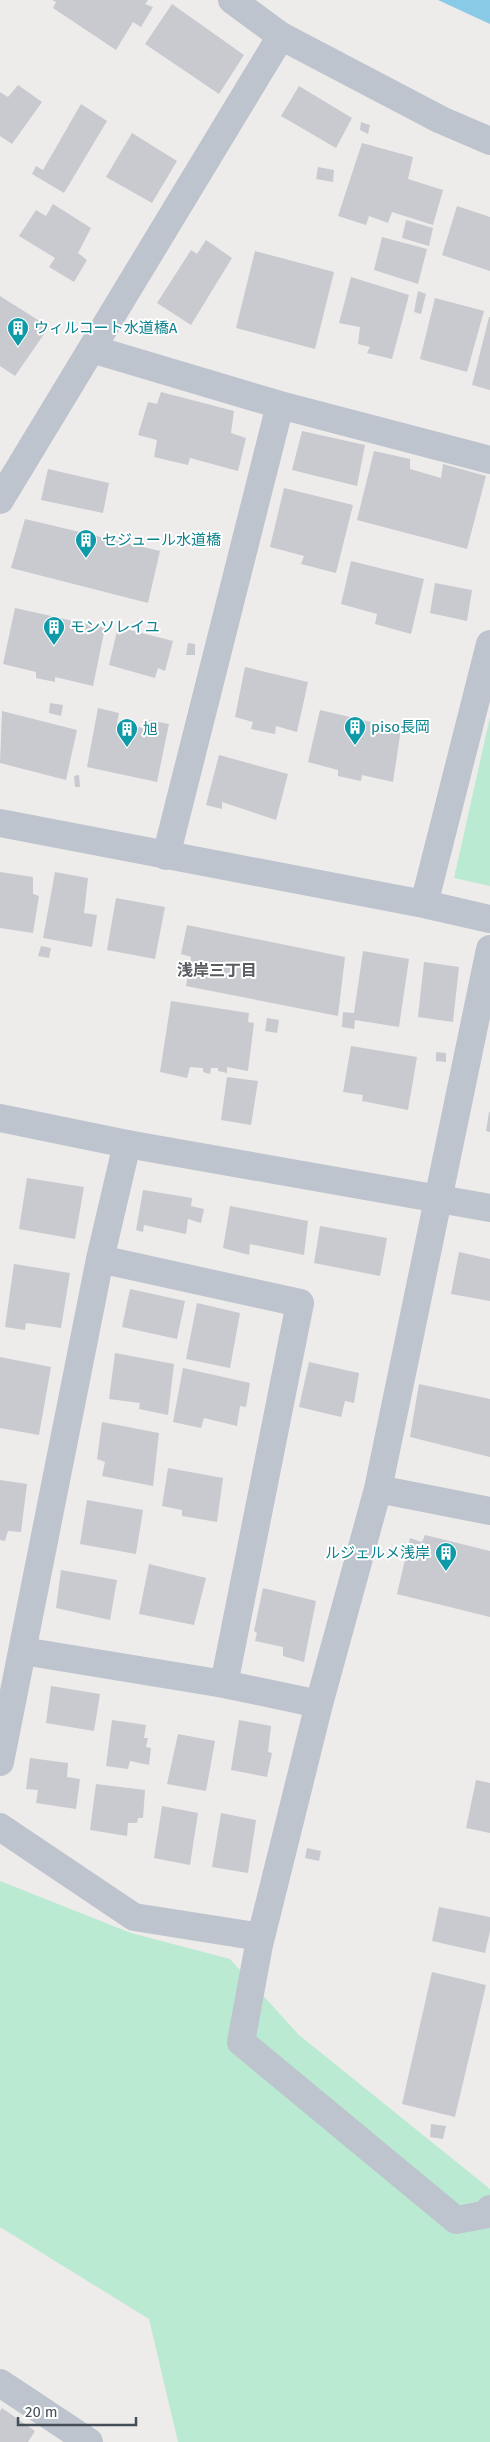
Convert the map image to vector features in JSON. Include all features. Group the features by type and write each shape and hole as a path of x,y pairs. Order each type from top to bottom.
{"street":[{"path":"232,0 281,36 441,120 490,141"},
{"path":"0,500 281,36"},
{"path":"92,349 280,405 490,460"},
{"path":"166,856 280,405"},
{"path":"424,904 490,644"},
{"path":"0,822 166,856 424,904 490,919"},
{"path":"490,949 378,1489 319,1704 261,1937 241,2042 456,2220 489,2214 490,2209"},
{"path":"0,1118 127,1144 490,1208"},
{"path":"0,1762 100,1260 127,1144"},
{"path":"100,1260 300,1303 224,1684"},
{"path":"378,1489 490,1511"},
{"path":"23,1652 224,1684 319,1704"},
{"path":"0,1827 134,1917 261,1937"},
{"path":"0,2382 89,2442"}],"green space":[{"path":"490,717 490,886 454,878"},
{"path":"0,1881 131,1933 230,1959 299,2035 490,2189 490,2442 178,2442 149,2319 0,2227"}],"water":[{"path":"438,0 490,0 490,24"}],"building":[{"path":"52,0 148,0 145,4 153,7 141,27 133,22 116,50 53,8 56,2"},
{"path":"172,4 244,55 219,94 145,44"},
{"path":"18,85 42,102 12,144 0,136 0,92 8,97"},
{"path":"299,86 352,118 336,148 281,116"},
{"path":"81,104 107,121 64,193 32,174 36,166 43,170"},
{"path":"361,122 370,125 368,134 360,130"},
{"path":"132,133 177,161 152,203 106,177"},
{"path":"362,143 413,157 408,179 443,190 433,225 392,212 388,223 369,216 366,225 338,216"},
{"path":"318,167 334,170 333,182 316,179"},
{"path":"53,204 91,228 78,253 87,260 74,282 49,267 55,258 19,236 36,210 46,216"},
{"path":"457,206 490,217 490,271 442,255"},
{"path":"406,220 433,228 429,246 402,238"},
{"path":"382,237 427,249 418,284 374,270"},
{"path":"206,240 232,258 191,325 157,303 191,250 197,254"},
{"path":"255,251 334,272 315,349 236,328"},
{"path":"351,277 409,295 392,359 367,353 370,347 358,344 360,327 339,323"},
{"path":"418,291 426,294 421,314 414,312"},
{"name":"ウィルコート水道橋A","path":"0,296 49,327 15,376 0,366"},
{"path":"435,298 484,311 467,372 420,359"},
{"path":"490,317 490,390 472,385"},
{"path":"161,392 234,411 231,433 246,438 238,471 190,458 188,465 154,457 157,440 138,435 148,402 157,404"},
{"path":"302,431 365,445 357,486 292,470"},
{"path":"374,451 410,459 410,469 441,478 443,464 486,476 467,549 357,520"},
{"path":"48,469 109,483 103,513 41,500"},
{"path":"284,488 353,505 336,573 301,564 304,556 270,547"},
{"name":"セジュール水道橋","path":"25,519 160,551 148,603 11,568"},
{"path":"351,561 424,579 411,634 375,624 377,614 341,604"},
{"path":"435,583 472,590 467,621 430,613"},
{"name":"モンソレイユ","path":"15,608 105,628 93,686 55,677 55,682 36,678 36,672 3,664"},
{"path":"118,627 173,641 165,671 158,668 155,678 109,665"},
{"path":"188,643 195,644 195,655 186,655"},
{"path":"245,667 308,682 297,732 276,726 275,734 251,729 253,722 235,717"},
{"path":"50,703 63,705 61,716 49,713"},
{"name":"旭","path":"98,708 119,713 117,723 148,729 149,720 169,724 157,782 87,767"},
{"name":"piso長岡","path":"320,710 401,729 393,782 362,775 361,781 338,776 338,770 308,762"},
{"path":"2,711 77,730 66,780 0,763"},
{"path":"219,755 288,774 276,820 222,802 222,809 206,805"},
{"path":"79,775 80,787 75,787 74,776"},
{"path":"0,872 33,877 33,894 39,896 33,933 0,928"},
{"path":"55,872 88,878 84,913 97,915 92,947 43,938"},
{"path":"116,898 165,907 155,959 107,950"},
{"path":"187,925 345,957 338,1016 186,986 191,957 181,954"},
{"path":"41,946 51,948 49,958 38,956"},
{"path":"363,951 409,959 399,1027 355,1020 354,1029 342,1027 343,1012 354,1013"},
{"path":"424,962 459,967 453,1022 418,1017"},
{"path":"171,1001 249,1013 248,1022 254,1023 248,1071 227,1067 227,1073 218,1071 218,1068 211,1068 210,1074 203,1072 203,1068 190,1067 187,1078 160,1072"},
{"path":"267,1018 279,1020 277,1033 265,1031"},
{"path":"351,1046 417,1057 408,1110 362,1101 363,1095 343,1092"},
{"path":"436,1052 446,1053 446,1062 436,1061"},
{"path":"227,1077 258,1081 251,1125 221,1120"},
{"path":"490,1112 490,1132 486,1131"},
{"path":"27,1178 84,1187 75,1239 19,1229"},
{"path":"143,1190 192,1198 191,1206 204,1209 201,1223 188,1219 186,1234 144,1225 143,1232 136,1230"},
{"path":"230,1206 308,1221 304,1255 250,1244 249,1255 223,1248"},
{"path":"320,1226 387,1238 380,1276 314,1263"},
{"path":"459,1252 490,1259 490,1301 451,1294"},
{"path":"14,1264 70,1273 61,1328 26,1323 25,1330 5,1327"},
{"path":"130,1289 185,1301 177,1339 122,1327"},
{"path":"197,1303 240,1313 230,1368 186,1359"},
{"path":"115,1353 174,1364 168,1415 139,1409 140,1403 109,1399"},
{"path":"0,1357 51,1367 39,1435 0,1428"},
{"path":"309,1362 359,1373 354,1403 345,1401 341,1417 299,1407"},
{"path":"183,1368 250,1383 246,1407 240,1406 237,1426 204,1418 201,1428 173,1422"},
{"path":"419,1384 490,1399 490,1457 410,1437"},
{"path":"102,1422 159,1433 153,1486 102,1476 105,1462 97,1459"},
{"path":"168,1468 223,1478 217,1522 182,1516 182,1510 162,1506"},
{"path":"0,1480 27,1484 21,1532 8,1531 5,1541 0,1540"},
{"path":"87,1500 143,1510 136,1554 80,1544"},
{"name":"ルジェルメ浅岸","path":"425,1535 490,1551 490,1617 397,1594 410,1538 422,1542"},
{"path":"149,1564 206,1578 194,1625 139,1614"},
{"path":"61,1570 117,1580 110,1620 56,1608"},
{"path":"263,1588 316,1601 304,1662 283,1656 283,1647 255,1641 257,1633 254,1631"},
{"path":"51,1686 100,1694 94,1731 46,1723"},
{"path":"112,1720 146,1725 144,1738 148,1738 146,1747 151,1748 149,1765 130,1761 128,1769 106,1766"},
{"path":"239,1720 271,1726 268,1752 272,1753 267,1777 231,1770"},
{"path":"178,1734 215,1741 206,1791 167,1784"},
{"path":"30,1758 68,1763 67,1777 80,1779 76,1809 36,1803 38,1790 26,1789"},
{"path":"476,1780 490,1783 490,1833 466,1828"},
{"path":"96,1784 145,1790 143,1818 138,1818 137,1823 128,1823 127,1836 90,1830"},
{"path":"162,1806 198,1813 190,1865 154,1858"},
{"path":"221,1813 256,1820 248,1873 212,1867"},
{"path":"307,1848 321,1851 319,1861 305,1858"},
{"path":"439,1907 490,1917 490,1931 485,1953 432,1941"},
{"path":"432,1972 486,1985 455,2117 402,2104"},
{"path":"431,2124 446,2126 443,2139 430,2137"},
{"path":"2,2408 35,2431 28,2442 0,2442 0,2411"}],"place":[{"name":"ウィルコート水道橋A","path":"18,347"},
{"name":"セジュール水道橋","path":"86,559"},
{"name":"モンソレイユ","path":"54,646"},
{"name":"piso長岡","path":"355,746"},
{"name":"旭","path":"127,748"},
{"name":"ルジェルメ浅岸","path":"446,1572"}],"district":[{"name":"浅岸三丁目","path":"217,970"}]}
